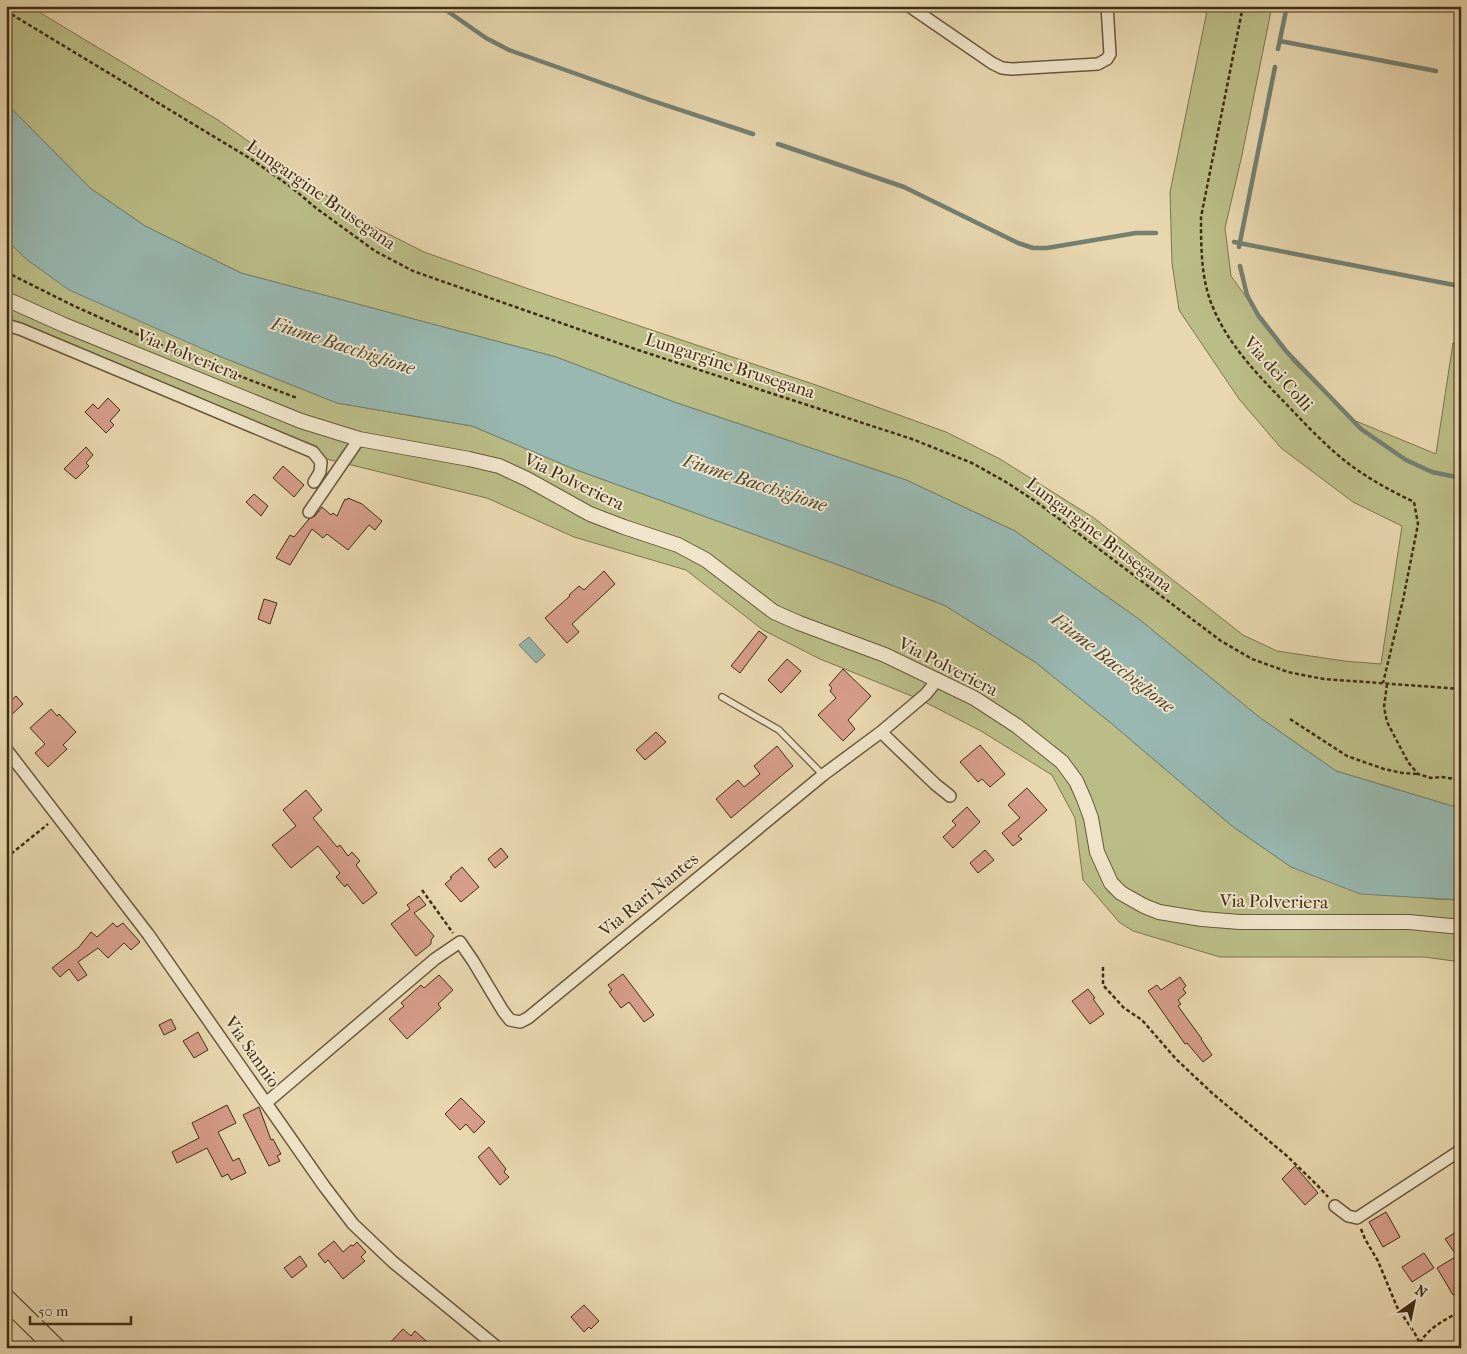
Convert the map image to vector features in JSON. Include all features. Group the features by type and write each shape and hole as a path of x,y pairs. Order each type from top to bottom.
{"highway":[{"path":"6,1299 56,1348"}],"street":[{"path":"909,6 992,63 1002,68 1012,68 1098,64 1107,60 1110,54 1107,6"},
{"name":"Via Polveriera","path":"6,299 64,326 301,421 359,439 499,466 527,479 590,514 678,545 706,560 774,612 885,656 938,679 974,698 1017,726 1062,762 1076,781 1084,799 1091,818 1097,852 1111,883 1121,893 1144,906 1159,912 1202,919 1240,922 1409,922 1461,927"},
{"path":"6,325 20,329 313,452 321,462 320,472 314,482"},
{"path":"309,512 359,439"},
{"name":"Via Rari Nantes","path":"460,942 510,1020 520,1022 528,1018 823,776 881,732 926,694 938,679"},
{"path":"881,732 950,796"},
{"name":"Via Sannio","path":"6,749 148,934 324,1186 353,1224 393,1262 498,1348"},
{"path":"266,1103 435,959 460,942"},
{"path":"1335,1206 1348,1216 1357,1218 1461,1150"}],"lane":[{"path":"722,697 779,730 823,776"}],"path":[{"name":"Via dei Colli","path":"1243,6 1201,218 1201,250 1204,274 1210,299 1223,330 1249,366 1306,426 1348,464 1381,486 1414,502 1418,524 1385,684"},
{"name":"Lungargine Brusegana","path":"6,11 251,160 291,187 316,208 375,251 413,271 638,350 912,439 972,463 1038,503 1221,641 1252,659 1288,672 1303,675 1461,690"},
{"path":"6,272 74,306 177,352 297,398"},
{"path":"1385,684 1384,707 1387,722 1408,762 1418,774"},
{"path":"1290,719 1304,729 1316,734 1347,756 1402,773 1418,774 1431,778 1442,777 1461,780"},
{"path":"6,858 57,817"},
{"path":"422,890 460,942"},
{"path":"1104,968 1103,986 1124,1008 1142,1020 1176,1059 1212,1093 1287,1156 1319,1187 1335,1206"},
{"path":"1357,1218 1365,1239 1378,1261 1397,1307 1420,1343"},
{"path":"1418,1348 1431,1328 1461,1311"}],"green space":[{"path":"6,6 29,6 218,120 363,221 424,252 816,385 946,432 1000,459 1094,518 1243,635 1277,651 1344,661 1381,664 1402,526 1353,502 1281,448 1239,399 1179,310 1172,263 1170,192 1208,6 1272,6 1242,155 1225,228 1231,276 1293,362 1351,419 1436,454 1453,343 1461,345 1461,806 1452,806 1336,771 1259,717 1140,620 1015,531 906,480 674,402 556,357 241,273 145,226 90,188 6,103"},
{"path":"6,239 26,259 219,356 337,403 472,426 574,469 944,605 1035,662 1111,723 1232,826 1291,867 1434,899 1461,900 1461,962 1424,957 1220,957 1133,931 1119,922 1083,880 1075,818 1052,775 981,731 919,699 820,659 763,630 686,570 574,537 487,498 314,456 6,328"}],"water":[{"name":"Fiume Bacchiglione","path":"6,103 90,188 145,226 241,273 556,357 674,402 906,480 1015,531 1140,620 1259,717 1336,771 1452,806 1461,806 1461,900 1360,894 1291,867 1232,826 1111,723 1035,662 944,605 574,469 472,426 337,403 219,356 69,290 26,259 6,239"},
{"path":"529,637 545,655 536,663 519,645"}],"building":[{"path":"108,398 120,410 110,421 114,425 106,433 85,412 93,404 98,409"},
{"path":"86,447 93,455 86,463 89,466 76,479 64,469"},
{"path":"283,466 304,485 294,497 273,478"},
{"path":"254,494 268,506 261,516 246,502"},
{"path":"348,498 362,504 382,521 375,530 369,525 348,550 327,534 323,538 312,529 290,565 276,558 290,535 294,537 322,507 331,515 333,513 337,516 345,499 347,500"},
{"path":"604,571 615,584 572,624 579,632 567,643 545,618 579,586 584,590"},
{"path":"264,599 277,603 270,624 258,619"},
{"path":"759,631 767,637 740,673 731,666"},
{"path":"787,659 801,671 781,693 768,680"},
{"path":"843,669 871,696 848,720 855,729 843,741 818,715 836,698 830,691 832,688 829,685"},
{"path":"16,696 23,704 6,720 6,705"},
{"path":"51,709 57,716 59,714 76,732 63,745 67,749 48,767 35,753 45,744 30,728"},
{"path":"656,732 666,742 645,760 636,750"},
{"path":"980,745 1005,774 990,787 982,779 978,782 960,762"},
{"path":"777,746 793,766 731,818 716,799 738,780 744,787 760,774 754,766"},
{"path":"1027,788 1047,810 1018,836 1022,839 1013,846 1002,833 1020,818 1008,805"},
{"path":"306,790 322,810 313,818 337,847 340,845 348,856 352,852 360,861 356,865 377,893 363,904 347,884 345,887 336,877 340,873 318,846 291,868 272,845 296,826 283,810"},
{"path":"967,807 980,822 953,848 943,837 956,825 952,821"},
{"path":"501,848 508,857 495,868 488,859"},
{"path":"985,850 994,860 978,873 970,863"},
{"path":"462,867 479,887 461,902 445,884"},
{"path":"419,896 426,905 414,913 434,936 431,944 416,956 391,924 410,909 407,905"},
{"path":"113,923 117,927 123,923 140,942 131,950 124,943 108,958 98,948 78,962 87,975 78,981 69,969 60,977 52,968 79,947 91,932 97,937"},
{"path":"623,974 654,1015 644,1022 629,1002 621,1008 609,992 612,990 608,985"},
{"path":"439,975 453,990 438,1004 441,1008 407,1039 389,1019 404,1006 401,1003 421,985 424,988"},
{"path":"1180,977 1186,986 1183,989 1186,993 1178,1000 1181,1004 1178,1006 1212,1055 1203,1062 1187,1043 1185,1044 1148,991 1157,985 1161,990"},
{"path":"1088,989 1104,1014 1090,1024 1072,1001"},
{"path":"171,1019 176,1029 164,1035 159,1025"},
{"path":"198,1032 208,1050 194,1058 183,1041"},
{"path":"461,1098 485,1122 474,1133 466,1124 460,1130 445,1114"},
{"path":"227,1105 236,1123 218,1132 233,1161 239,1158 246,1173 231,1180 228,1174 222,1177 207,1148 177,1163 172,1152 199,1138 192,1123"},
{"path":"259,1107 271,1140 273,1139 281,1154 277,1156 280,1161 269,1166 243,1115"},
{"path":"489,1147 506,1169 504,1172 509,1177 500,1185 478,1157"},
{"path":"1295,1166 1318,1193 1305,1205 1282,1179"},
{"path":"1386,1212 1400,1237 1383,1247 1369,1222"},
{"path":"1461,1229 1461,1291 1453,1295 1437,1268 1457,1256 1445,1239"},
{"path":"334,1241 343,1252 357,1242 366,1252 361,1257 365,1261 343,1279 328,1260 325,1263 318,1254"},
{"path":"1424,1253 1434,1268 1412,1282 1402,1267"},
{"path":"300,1256 307,1266 292,1278 284,1268"},
{"path":"584,1305 599,1321 591,1329 589,1327 584,1332 571,1317"},
{"path":"403,1329 411,1336 415,1331 434,1348 385,1348"}],"waterway":[{"path":"440,6 486,38 509,50 753,134"},
{"path":"1278,49 1287,6"},
{"path":"1280,41 1436,71"},
{"path":"1239,247 1275,67"},
{"path":"778,144 904,187 1018,243 1033,248 1047,248 1136,233 1156,233"},
{"path":"1234,242 1454,285"},
{"path":"1240,266 1247,295 1258,315 1286,351 1361,429 1406,460 1432,472 1461,478"}]}
